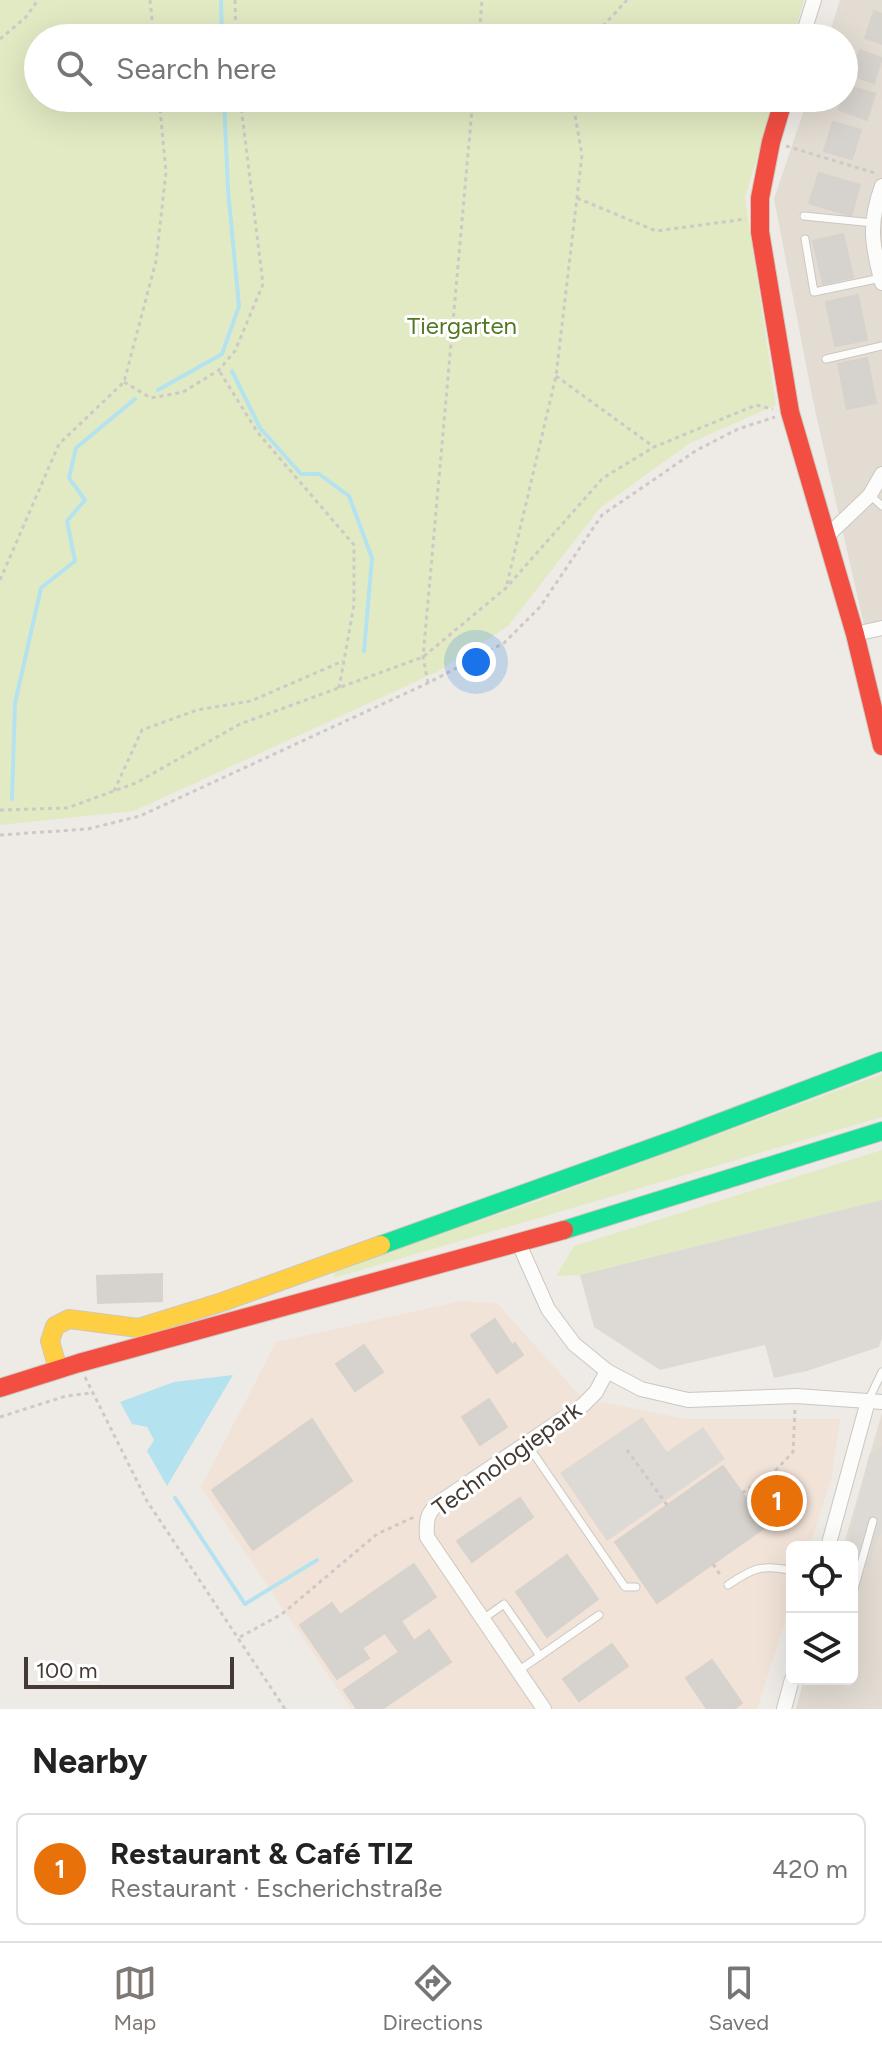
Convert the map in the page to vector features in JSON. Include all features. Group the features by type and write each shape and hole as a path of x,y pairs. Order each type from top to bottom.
{"street":[{"path":"806,24 814,0"},
{"path":"780,112 760,198 760,217 790,412 855,634 882,746"},
{"path":"881,280 872,242 874,208 882,186"},
{"path":"825,538 870,495 882,474"},
{"path":"855,634 882,628"},
{"path":"58,1369 50,1341 55,1326 69,1319 138,1328 208,1306 679,1138 882,1061"},
{"path":"0,1388 79,1363 519,1244 882,1131"},
{"path":"519,1244 548,1309 574,1344 607,1371 641,1389 688,1400 796,1396 875,1401 830,1541"},
{"name":"Technologiepark","path":"544,1709 427,1537 426,1520 432,1508 440,1502 583,1405 596,1392 607,1371"},
{"path":"784,1709 790,1685"}],"lane":[{"path":"804,216 873,223"},
{"path":"805,239 814,292 881,280"},
{"path":"826,359 882,346"},
{"path":"870,495 882,506"},
{"path":"875,1401 882,1372"},
{"path":"526,1442 625,1587 636,1587"},
{"path":"858,1575 873,1521"},
{"path":"728,1585 751,1570 771,1566 786,1570"},
{"path":"483,1619 504,1604 540,1656"},
{"path":"518,1671 599,1615"}],"path":[{"path":"0,39 26,17 38,0"},
{"path":"150,0 153,24"},
{"path":"235,0 236,24"},
{"path":"480,24 482,0"},
{"path":"605,24 627,0"},
{"path":"0,580 59,444 124,382 156,261 166,172 160,112"},
{"path":"124,382 151,398 183,392 219,370 235,351 263,284 242,112"},
{"path":"428,683 423,657 472,112"},
{"path":"506,588 556,376 582,155 574,112"},
{"path":"771,142 882,175"},
{"path":"577,198 656,231 760,217"},
{"path":"219,370 258,433 354,545 354,605 339,688"},
{"path":"556,376 654,447"},
{"path":"0,810 67,808 114,791 136,783 240,724 423,657 506,588 603,478 654,447 756,405 790,412"},
{"path":"0,835 88,829 140,816 428,683 504,643 540,607 602,515 697,450 738,429 790,412"},
{"path":"114,791 142,730 197,710 251,701 344,660"},
{"path":"79,1363 91,1393 147,1501 285,1709"},
{"path":"0,1417 66,1396 91,1393"},
{"path":"742,1493 773,1473 793,1452 796,1396"},
{"path":"627,1450 667,1505"},
{"path":"239,1638 282,1614 377,1534 414,1517"},
{"path":"713,1564 728,1585"}],"shaded area":[{"path":"840,0 882,0 882,634 867,638 813,401 774,199 803,112 858,112 858,24 832,24"},
{"path":"882,1200 882,1338 879,1347 807,1371 774,1378 765,1345 660,1370 594,1327 580,1275"},
{"path":"461,1301 497,1303 582,1398 686,1419 840,1419 832,1476 811,1541 786,1541 786,1620 757,1709 351,1709 201,1487 276,1342"},
{"path":"882,1413 882,1709 796,1709 802,1685 858,1685 858,1541 845,1541"},
{"path":"642,1417 667,1452 703,1427 725,1459 607,1541 560,1473"},
{"path":"882,1446 882,1533 877,1537 869,1568 858,1564 858,1541 848,1541 869,1455"}],"green space":[{"name":"Tiergarten","path":"0,0 804,0 797,24 24,24 24,112 771,112 745,198 776,405 690,443 600,508 508,626 437,672 134,811 0,825"},
{"path":"882,1074 882,1117 334,1278 334,1270 535,1202"},
{"path":"882,1150 882,1200 580,1275 556,1276 574,1246"}],"water":[{"path":"233,1375 167,1486 147,1451 154,1440 147,1427 132,1424 120,1402 174,1382"}],"building":[{"path":"874,11 882,14 882,44 865,38"},
{"path":"860,50 882,58 874,83 858,77"},
{"path":"858,89 875,94 867,120 845,112 858,112"},
{"path":"833,122 861,130 852,159 824,151"},
{"path":"819,173 860,185 851,216 809,203"},
{"path":"843,234 853,277 823,284 813,241"},
{"path":"858,295 867,340 835,346 826,302"},
{"path":"867,358 876,403 847,409 838,364"},
{"path":"162,1274 162,1301 98,1303 97,1276"},
{"path":"495,1319 512,1345 515,1343 523,1355 497,1373 471,1335"},
{"path":"364,1345 383,1372 355,1391 336,1364"},
{"path":"489,1399 507,1427 480,1445 462,1417"},
{"path":"312,1419 352,1481 253,1550 212,1490"},
{"path":"723,1466 751,1505 778,1485 794,1507 657,1603 615,1542"},
{"path":"520,1498 533,1517 472,1562 457,1541"},
{"path":"567,1555 598,1599 547,1637 516,1592"},
{"path":"414,1564 436,1597 401,1621 414,1641 429,1630 451,1662 382,1709 357,1709 344,1690 399,1652 385,1633 362,1648 340,1615"},
{"path":"332,1603 369,1658 337,1679 300,1625"},
{"path":"612,1644 628,1666 579,1701 563,1679"},
{"path":"712,1660 742,1703 734,1709 707,1709 686,1678"}],"waterway":[{"path":"221,0 222,24"},
{"path":"158,390 222,354 239,306 225,112"},
{"path":"232,371 260,428 301,474 319,474 349,496 372,558 364,651"},
{"path":"12,799 15,703 41,588 75,561 67,521 85,500 69,478 76,448 135,399"},
{"path":"175,1498 245,1604 317,1560"}],"traffic: fast":[{"path":"381,1245 882,1061"},
{"path":"564,1230 882,1131"}],"traffic: slow":[{"path":"58,1369 50,1341 55,1326 69,1319 138,1328 222,1302 381,1245"}],"traffic: jam":[{"path":"780,112 760,198 760,232 790,412 855,634 882,746"},
{"path":"0,1388 79,1363 564,1230"}],"place":[{"name":"Restaurant & Café TIZ","path":"777,1501"}]}
